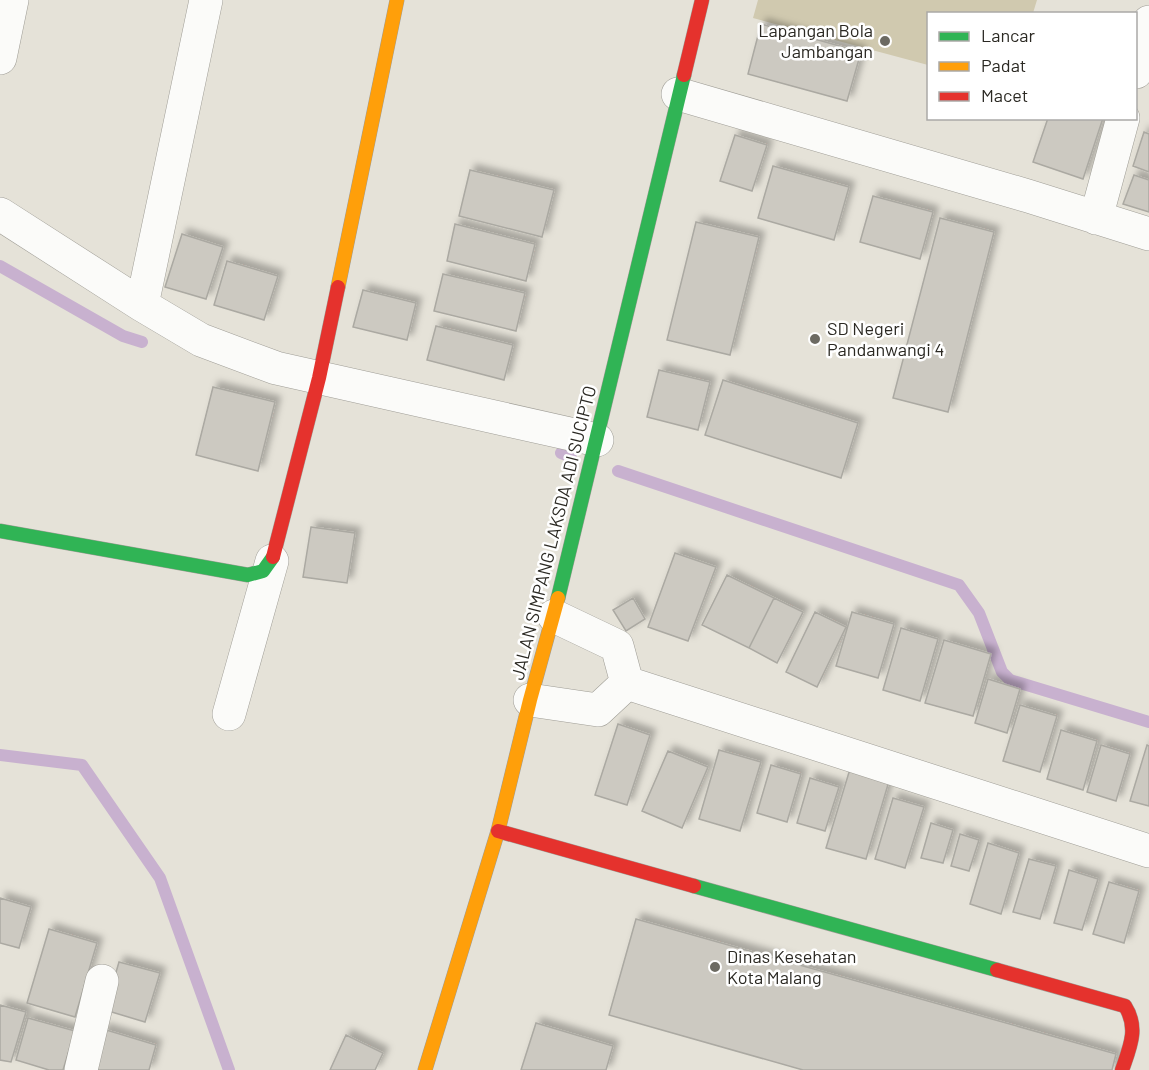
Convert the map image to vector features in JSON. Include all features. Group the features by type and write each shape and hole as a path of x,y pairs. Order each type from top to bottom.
{"street":[{"path":"0,58 12,0"},
{"path":"142,305 206,0"},
{"path":"228,714 272,561 319,378 397,0"},
{"name":"JALAN SIMPANG LAKSDA ADI SUCIPTO","path":"425,1070 498,831 530,700 554,616 702,0"},
{"path":"1137,68 1149,22"},
{"path":"678,94 1017,192 1149,234"},
{"path":"1096,218 1122,120"},
{"path":"0,214 201,340 276,368 597,440"},
{"path":"0,531 248,575 263,571 272,561"},
{"path":"554,616 617,646 627,683"},
{"path":"530,700 597,710 627,683"},
{"path":"627,683 1149,851"},
{"path":"498,831 1125,1006 1133,1017 1135,1032 1122,1070"},
{"path":"81,1070 102,981"}],"shaded area":[{"name":"Lapangan Bola Jambangan","path":"758,0 1037,0 1033,12 927,12 927,65 753,18"}],"building":[{"path":"761,24 861,52 847,101 748,74"},
{"path":"1047,120 1102,120 1083,179 1033,162"},
{"path":"1144,132 1149,134 1149,172 1133,166"},
{"path":"735,135 767,145 752,191 720,181"},
{"path":"773,166 849,187 834,240 758,218"},
{"path":"470,170 554,190 542,237 459,216"},
{"path":"1134,175 1149,180 1149,212 1123,204"},
{"path":"873,196 933,212 920,259 860,242"},
{"path":"940,218 994,232 948,412 893,398"},
{"path":"696,222 759,237 730,355 667,340"},
{"path":"455,224 535,244 526,281 447,261"},
{"path":"182,234 223,247 206,299 165,287"},
{"path":"227,261 278,276 264,320 214,305"},
{"path":"443,274 525,293 516,331 434,311"},
{"path":"363,290 416,303 407,340 353,327"},
{"path":"436,326 513,345 504,380 427,360"},
{"path":"659,370 710,382 698,430 647,417"},
{"path":"723,380 858,423 841,478 705,435"},
{"path":"213,387 275,402 258,471 196,455"},
{"path":"311,527 355,533 347,583 303,577"},
{"path":"675,553 716,567 688,641 648,627"},
{"path":"727,575 774,598 749,648 702,625"},
{"path":"633,598 645,619 626,631 613,610"},
{"path":"774,598 803,612 777,663 749,648"},
{"path":"815,612 846,627 817,687 786,672"},
{"path":"852,612 894,624 878,678 836,666"},
{"path":"901,628 938,639 920,701 883,690"},
{"path":"944,640 991,654 973,716 925,703"},
{"path":"988,679 1020,689 1007,733 975,723"},
{"path":"1020,705 1057,716 1040,772 1003,761"},
{"path":"618,724 650,735 627,805 595,795"},
{"path":"1061,730 1097,741 1083,790 1047,779"},
{"path":"1101,745 1130,754 1116,801 1087,792"},
{"path":"1147,745 1149,746 1149,806 1130,801"},
{"path":"719,750 761,762 740,831 699,819"},
{"path":"668,751 708,767 682,828 642,811"},
{"path":"771,765 801,774 787,822 757,813"},
{"path":"850,769 889,781 866,859 826,848"},
{"path":"810,778 839,787 825,831 797,823"},
{"path":"893,798 924,807 905,868 875,859"},
{"path":"931,823 953,830 943,863 921,858"},
{"path":"960,834 979,840 969,871 951,866"},
{"path":"988,843 1019,853 1001,914 970,904"},
{"path":"1029,859 1056,866 1040,919 1013,912"},
{"path":"1069,870 1098,879 1082,930 1054,923"},
{"path":"1109,882 1139,891 1124,943 1093,934"},
{"path":"0,898 31,907 19,948 0,943"},
{"name":"Dinas Kesehatan Kota Malang","path":"636,919 1116,1054 1112,1070 803,1070 609,1015"},
{"path":"49,929 97,943 75,1017 27,1003"},
{"path":"119,962 160,973 145,1022 105,1010"},
{"path":"0,1005 26,1012 11,1062 0,1060"},
{"path":"28,1018 75,1031 63,1070 49,1070 16,1060"},
{"path":"536,1023 613,1046 606,1070 521,1070"},
{"path":"103,1029 156,1045 149,1070 91,1070"},
{"path":"346,1035 383,1053 375,1070 330,1070"}],"waterway":[{"path":"0,266 123,336 142,342"},
{"path":"561,453 571,457"},
{"path":"618,471 959,585 979,613 1002,672 1010,680 1149,722"},
{"path":"0,755 82,765 160,878 229,1070"}],"traffic: fast":[{"path":"558,598 684,75"},
{"path":"0,531 248,575 263,571 273,557"},
{"path":"694,886 997,970"}],"traffic: slow":[{"path":"338,287 397,0"},
{"path":"425,1070 498,831 558,598"}],"traffic: jam":[{"path":"684,75 702,0"},
{"path":"273,557 319,378 338,287"},
{"path":"498,831 694,886"},
{"path":"997,970 1125,1006 1132,1022 1132,1038 1122,1070"}],"place":[{"name":"Lapangan Bola Jambangan","path":"885,41"},
{"name":"SD Negeri Pandanwangi 4","path":"815,339"},
{"name":"Dinas Kesehatan Kota Malang","path":"715,967"}]}
